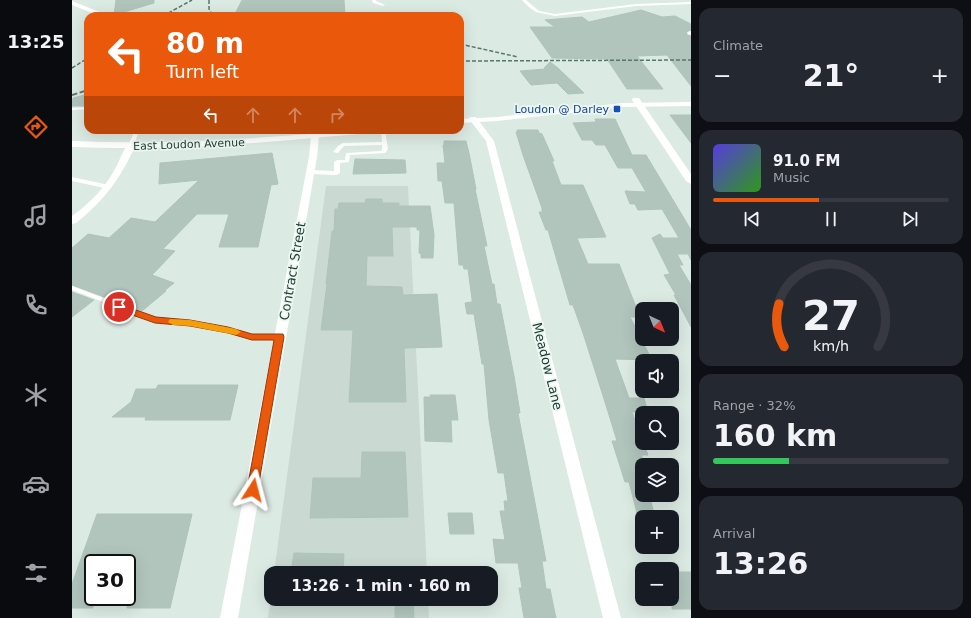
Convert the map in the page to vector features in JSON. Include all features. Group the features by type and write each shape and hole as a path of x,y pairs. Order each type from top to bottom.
{"street":[{"path":"72,1 96,12"},
{"path":"464,120 497,119 638,102 691,99"},
{"path":"638,102 691,104"},
{"path":"638,102 691,181"},
{"name":"Meadow Lane","path":"473,119 490,141 612,618"},
{"name":"East Loudon Avenue","path":"72,144 131,146 206,144 336,134"},
{"name":"Contract Street","path":"229,618 246,533 310,172 315,136"},
{"path":"72,221 91,206 109,187 123,166 131,146"}],"lane":[{"path":"374,0 374,2 383,5"},
{"path":"524,0 533,10 555,15 636,5 691,3"},
{"path":"72,109 84,108"},
{"path":"131,146 136,134"},
{"path":"310,172 337,173 337,157 340,147 344,145 356,149 383,152 385,149 383,134"},
{"path":"337,157 348,154 356,149 384,143"},
{"path":"337,157 347,161 348,154"},
{"path":"72,179 109,187"},
{"path":"72,288 155,320 190,323 228,330 252,337 280,337"}],"shaded area":[{"path":"326,186 408,186 427,566 275,566"},
{"path":"270,606 428,606 429,618 268,618"}],"building":[{"path":"116,0 154,0 154,3 124,12 114,12"},
{"path":"242,0 344,0 345,12 236,12"},
{"path":"641,10 662,17 675,16 691,24 691,30 686,32 687,35 691,36 691,86 667,55 637,56 663,89 627,89 607,59 552,58 530,27 555,27 545,20 582,17 589,22"},
{"path":"550,62 584,93 568,94 557,83 531,85 520,71 545,69 544,68"},
{"path":"84,95 84,106 72,106 73,98"},
{"path":"670,115 691,115 691,143"},
{"path":"595,119 615,119 632,155 646,155 691,230 691,260 688,254 677,254 683,265 679,265 691,285 691,327 674,295 676,295 664,275 670,274 652,238 660,234 663,238 679,238 662,209 638,210 635,204 630,204 625,191 646,192 632,168 618,168 605,145 596,145 592,140 582,140 573,123 596,122"},
{"path":"517,130 538,130 539,133 542,134 554,161 552,161 561,185 583,185 606,237 577,238 588,264 619,264 635,304 635,317 630,317 635,327 635,346 645,346 649,354 635,354 635,360 615,359 629,398 644,398 646,406 635,406 635,412 632,412 635,420 635,450 646,450 648,455 642,455 642,458 635,458 635,502 651,502 653,510 636,510 629,482 625,482 612,441 617,441 583,333 573,305 570,305 548,230 546,230 539,212 542,212 542,208 523,155 516,132 518,132"},
{"path":"444,141 466,141 469,153 487,246 484,246 492,284 494,284 497,304 500,304 514,376 520,413 518,413 546,561 542,561 546,589 550,589 556,618 524,618 519,588 522,588 518,563 496,563 493,539 505,540 500,511 505,511 504,501 508,501 504,473 498,473 489,420 484,364 482,364 474,314 467,314 465,303 472,302 472,299 468,269 464,269 463,265 459,265 454,203 445,203 442,181 438,181 437,163 445,163"},
{"path":"272,153 278,184 271,185 258,247 219,247 229,214 197,214 163,249 175,251 152,275 174,283 142,311 72,285 72,248 88,234 109,238 131,218 155,222 199,180 159,184 160,163"},
{"path":"355,159 405,160 406,173 353,174"},
{"path":"366,199 382,199 382,203 399,203 399,206 430,206 434,235 433,258 421,258 421,254 419,253 420,230 417,230 417,227 392,227 393,256 367,256 366,286 402,287 403,295 437,294 442,347 404,348 406,402 349,402 353,330 321,330 332,231 334,231 335,209 338,209 339,203 365,203"},
{"path":"72,292 94,300 72,317"},
{"path":"158,385 238,385 230,420 145,420 146,417 112,417 131,402 136,389 156,389"},
{"path":"430,395 455,395 458,420 451,420 452,442 425,441 424,397 431,397"},
{"path":"362,452 405,452 408,517 310,518 313,478 361,478"},
{"path":"448,513 472,513 474,534 450,534"},
{"path":"97,514 192,514 170,608 127,608 127,606 136,606 136,554 84,554 84,606 93,606 93,608 72,608 72,584"},
{"path":"294,553 344,554 343,566 292,566"},
{"path":"679,572 691,572 691,609 672,609 672,606 679,606"},
{"path":"395,606 413,606 414,618 395,618"}],"railway":[{"path":"170,12 192,0"},
{"path":"209,0 209,9 211,12"},
{"path":"464,45 518,57"},
{"path":"72,68 84,60"},
{"path":"464,61 691,60"},
{"path":"72,95 84,91"}],"slow traffic":[{"path":"173,322 190,323 236,332"}],"place":[{"name":"Loudon @ Darley","path":"617,109"}],"route":[{"path":"119,307 155,320 190,323 228,330 252,337 280,337 253,490"}]}
